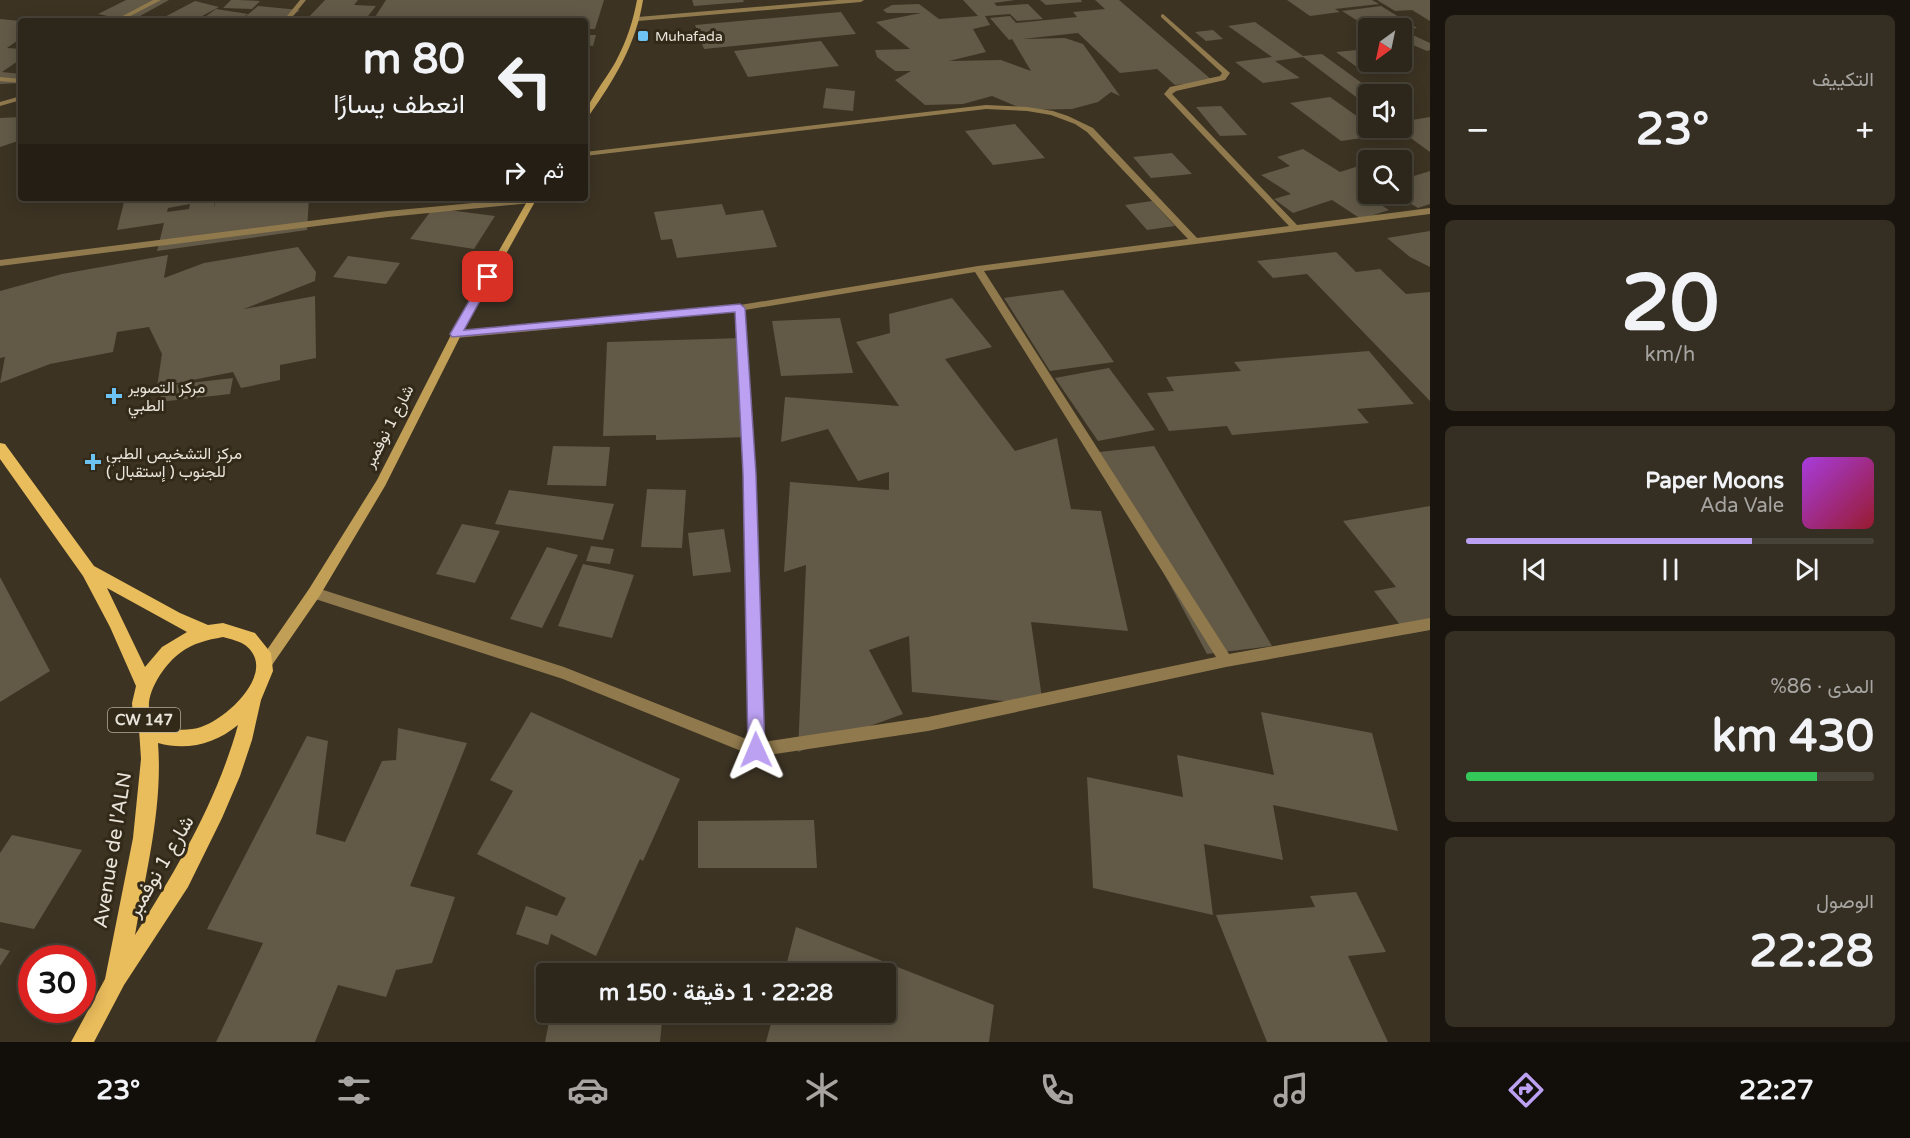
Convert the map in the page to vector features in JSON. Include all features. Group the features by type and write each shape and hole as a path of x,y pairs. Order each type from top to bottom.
{"main road":[{"path":"588,110 627,50 638,19 640,0"},
{"name":"شارع 1 نوفمبر","path":"265,664 314,593 381,483 456,334 531,201"},
{"name":"CW 147","path":"0,448 89,571 117,623 144,684"},
{"name":"CW 147","path":"89,571 205,632"},
{"name":"CW 147","path":"223,630 239,632 252,639 261,650 265,664 263,681 254,699 240,715 221,729 201,737 180,740 162,738 148,729 142,716 139,700 144,684 154,667 168,652 186,640 205,632 223,630"},
{"name":"شارع 1 نوفمبر","path":"115,982 175,890 205,835 225,793 243,744 254,699"},
{"name":"Avenue de l'ALN","path":"82,1042 115,982 143,838 150,759 148,729"}],"street":[{"path":"122,18 158,0"},
{"path":"288,18 303,0"},
{"path":"638,19 861,0"},
{"path":"1163,16 1226,73 1222,78 1173,89 1168,94 1296,229"},
{"path":"0,79 18,81"},
{"path":"0,104 18,99"},
{"path":"588,154 986,107 1040,110 1076,119 1090,130 1195,240"},
{"path":"0,263 514,201"},
{"path":"456,334 740,308 978,269 1430,211"},
{"path":"978,269 1226,661"},
{"path":"740,308 750,474 756,750"},
{"path":"314,593 564,673 756,750 928,724 1226,661 1430,624"}],"building":[{"path":"126,0 169,0 136,18 117,18 98,14"},
{"path":"231,0 260,1 252,9 223,8"},
{"path":"325,0 358,0 354,5 376,6 366,18 308,18"},
{"path":"386,0 604,0 595,29 588,29 588,18 374,18"},
{"path":"692,0 743,0 744,2 694,6"},
{"path":"963,0 1015,0 994,3 997,6 1028,4 1043,19 1017,21 1010,14 985,16 990,25 973,29 986,52 949,61 1001,60 1031,71 1012,39 1009,40 990,18 1010,16 1016,23 1077,17 1073,12 1105,9 1095,0 1119,0 1213,81 1175,85 1157,69 1120,73 1078,33 1022,39 1065,38 1083,44 1120,96 1111,92 1098,102 1072,109 1025,110 992,96 963,104 925,105 895,80 911,71 895,71 877,57 875,50 910,49 876,22 921,13 887,13 883,10 892,5 919,4 939,19 978,16"},
{"path":"1040,0 1081,0 1082,2 1046,5"},
{"path":"1287,0 1372,0 1379,4 1335,9 1340,12 1310,16"},
{"path":"1377,0 1430,0 1430,21 1412,10 1395,11"},
{"path":"195,1 219,7 199,18 163,18"},
{"path":"258,6 300,10 290,18 269,16 267,18 244,18"},
{"path":"1381,6 1401,18 1358,18 1358,21 1342,11"},
{"path":"216,9 248,14 242,18 205,17"},
{"path":"841,12 856,34 704,49 695,25"},
{"path":"0,19 18,21 18,40 7,48 18,49 18,61 2,72 18,74 18,83 0,84"},
{"path":"1255,22 1303,56 1322,54 1363,84 1358,84 1358,98 1303,57 1275,61 1300,78 1263,83 1235,62 1272,57 1228,26"},
{"path":"1213,30 1223,39 1206,41 1195,32"},
{"path":"588,35 596,35 593,46 588,45"},
{"path":"1412,35 1430,43 1430,50 1427,51 1412,45"},
{"path":"821,41 839,66 748,77 734,51"},
{"path":"1358,50 1358,67 1357,67 1336,52"},
{"path":"826,88 855,91 853,111 823,108"},
{"path":"1330,97 1358,117 1358,138 1362,138 1341,141 1290,103"},
{"path":"1221,106 1247,135 1220,136 1196,107"},
{"path":"18,117 18,141 0,147 0,118"},
{"path":"1430,117 1430,152 1411,138 1412,120"},
{"path":"1015,124 1045,158 993,165 965,131"},
{"path":"1303,149 1340,172 1358,166 1358,204 1379,204 1389,210 1361,219 1332,200 1293,213 1274,199 1291,194 1261,175 1290,166 1277,157"},
{"path":"1172,153 1192,174 1151,178 1133,157"},
{"path":"1430,171 1430,204 1418,208 1411,204 1412,177"},
{"path":"124,201 215,201 214,208 216,201 309,201 307,230 157,251 164,223 117,230","holes":["190,204 189,209 167,212 168,208"]},
{"path":"1152,201 1175,226 1147,230 1125,205"},
{"path":"722,204 726,215 763,210 777,247 677,258 672,239 661,240 654,212"},
{"path":"433,208 495,216 474,249 410,239"},
{"path":"1430,231 1430,267 1410,257 1387,238"},
{"path":"298,247 316,272 315,281 244,309 315,296 316,358 280,365 280,380 241,388 233,372 157,387 162,354 149,327 117,332 113,352 50,364 0,383 5,357 0,358 0,291 62,274 168,255 164,278 204,263"},
{"path":"1336,252 1356,272 1380,269 1406,294 1430,292 1430,401 1307,274 1273,278 1257,261"},
{"path":"348,256 400,263 386,284 333,277"},
{"path":"1063,290 1114,362 1050,371 1004,298"},
{"path":"952,298 992,347 945,359 1015,451 1057,438 1071,509 1101,511 1128,631 1031,622 1043,705 912,692 909,636 869,650 903,714 798,752 806,565 784,572 790,482 889,490 889,472 858,481 828,429 781,442 785,397 899,406 856,342 890,333 889,314"},
{"path":"840,318 853,373 781,376 772,321"},
{"path":"743,338 749,437 656,440 656,435 603,436 607,342"},
{"path":"1369,351 1414,404 1357,409 1369,423 1232,435 1227,426 1169,431 1147,393 1174,391 1166,377 1241,371 1234,362"},
{"path":"1109,368 1155,430 1098,441 1055,378"},
{"path":"233,378 230,394 159,402 164,386"},
{"path":"553,446 610,447 606,486 547,485"},
{"path":"1154,446 1272,646 1207,654 1099,452"},
{"path":"647,489 686,490 682,548 641,547"},
{"path":"509,490 614,504 603,540 495,524"},
{"path":"1430,506 1430,630 1407,634 1374,591 1396,587 1343,521"},
{"path":"462,524 500,531 475,583 436,574"},
{"path":"724,529 731,572 693,576 688,533"},
{"path":"591,546 614,549 610,564 586,561"},
{"path":"547,547 578,555 542,628 510,619"},
{"path":"583,564 634,575 612,638 558,626"},
{"path":"0,577 50,671 0,702"},
{"path":"531,712 680,779 643,861 640,859 596,956 551,934 548,945 516,934 526,906 557,916 566,898 477,854 513,791 490,780"},
{"path":"1261,712 1372,733 1398,831 1273,805 1283,860 1204,844 1213,915 1093,888 1087,777 1183,797 1177,755 1274,775"},
{"path":"398,728 467,743 410,886 455,897 432,963 396,970 386,997 338,985 315,1042 216,1042 263,943 207,929 307,736 328,741 316,834 345,842 382,761 396,760"},
{"path":"814,820 817,868 698,868 698,821"},
{"path":"12,835 82,850 34,929 0,922 0,853"},
{"path":"1356,892 1386,952 1348,956 1388,1042 1267,1042 1216,915 1315,907 1310,896"},
{"path":"796,927 887,963 787,963"},
{"path":"0,948 10,951 0,966"},
{"path":"896,966 994,1005 989,1042 766,1042 771,1023 896,1023"},
{"path":"549,1023 662,1023 660,1042 545,1042"}],"place":[{"name":"Muhafada","path":"643,36"},
{"name":"مركز التصوير الطبي","path":"114,396"},
{"name":"مركز التشخيص الطبي للجنوب ( إستقبال )","path":"93,462"}],"route":[{"path":"488,277 456,334 740,308 750,474 756,750"}]}
